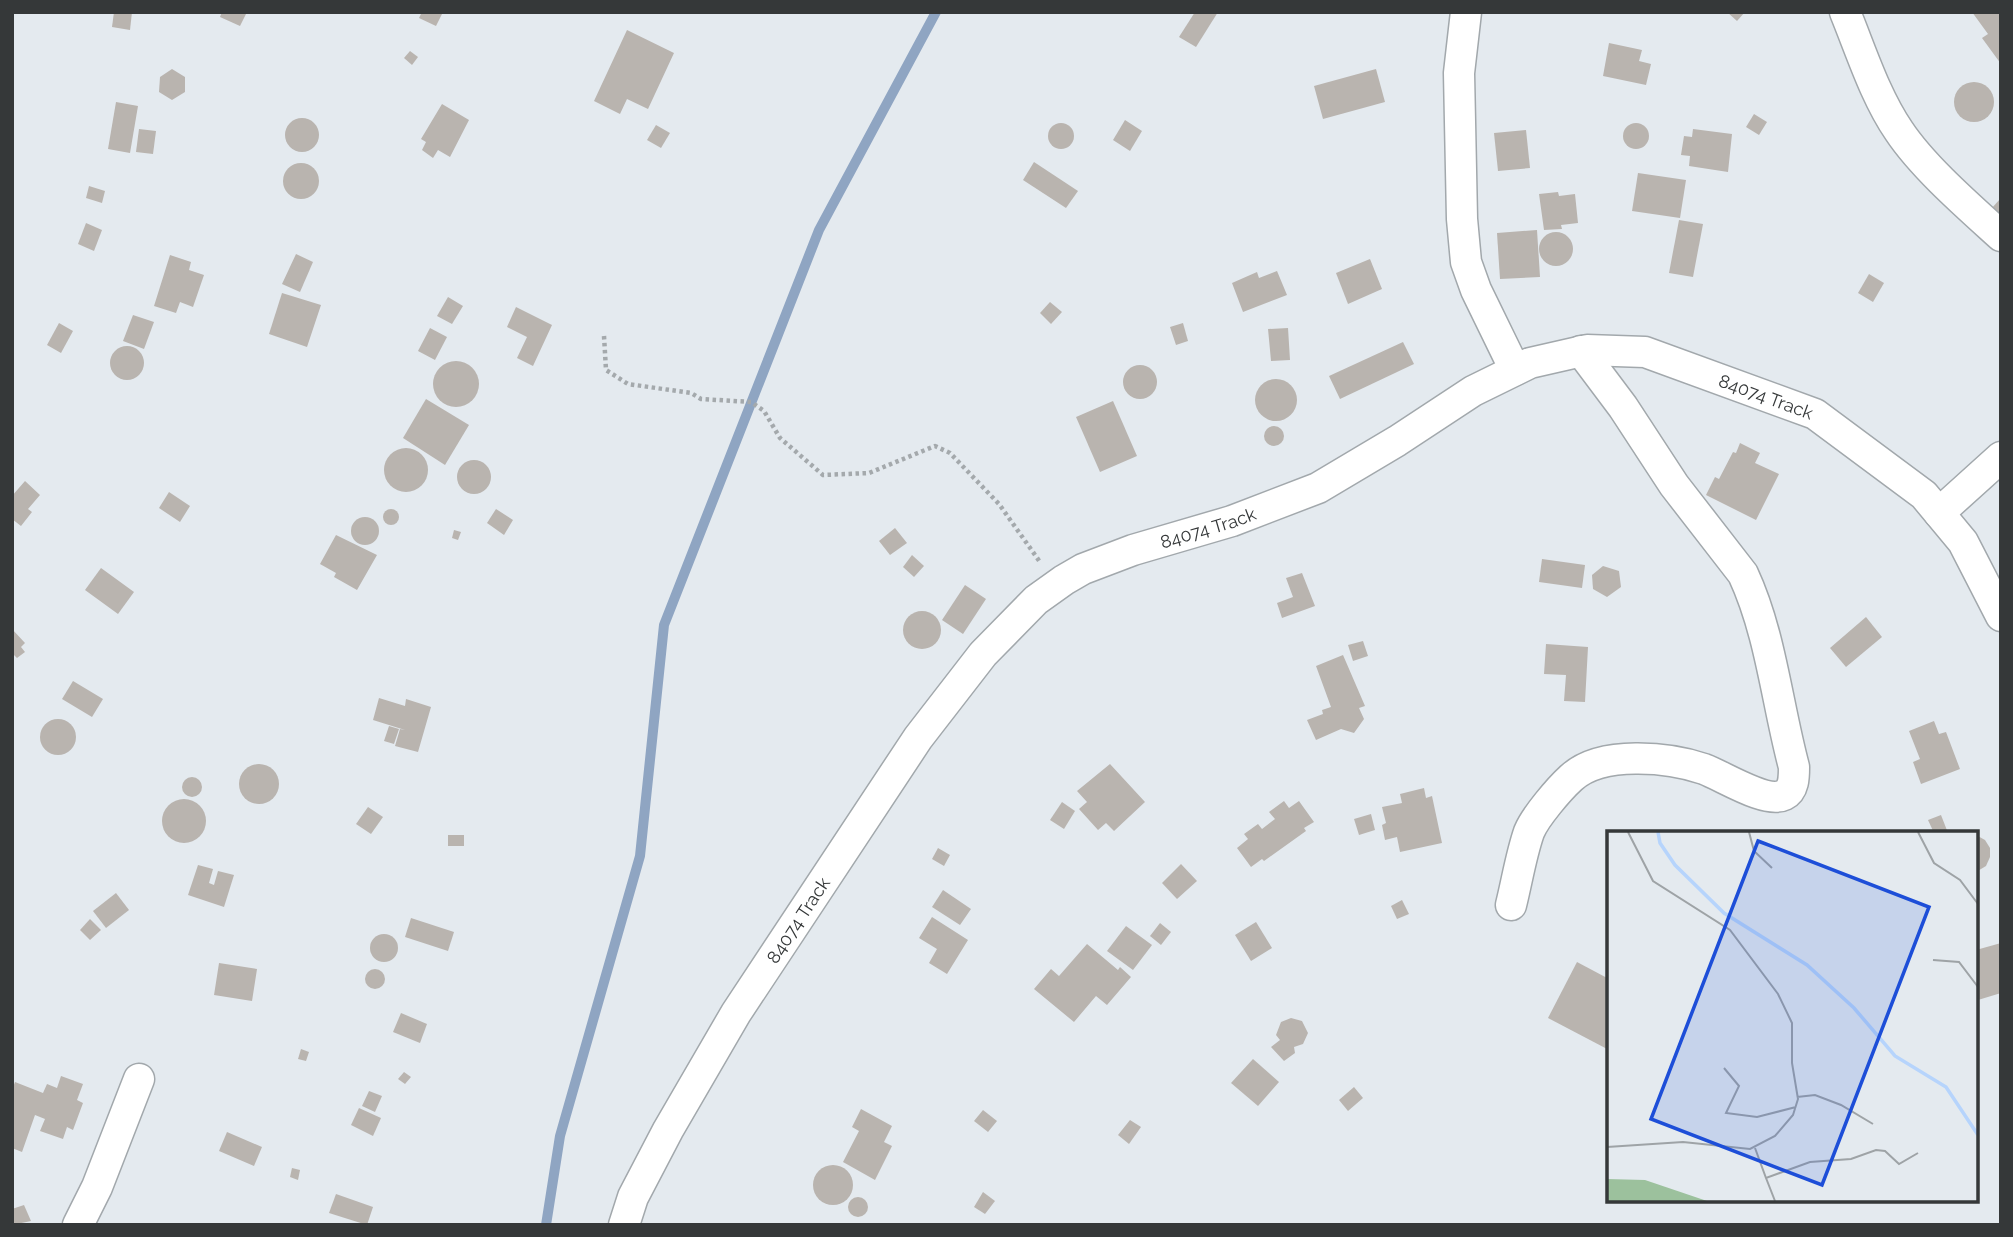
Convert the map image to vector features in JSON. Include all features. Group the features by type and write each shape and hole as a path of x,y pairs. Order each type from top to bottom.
{"street":[{"path":"1466,12 1459,73 1462,219 1466,262 1515,370"},
{"path":"1844,12 1899,131 1940,178 2001,236"},
{"path":"1511,905 1530,830 1573,776 1591,765 1612,759 1679,763 1705,770 1772,797 1785,795 1791,789 1794,779 1794,767 1765,642 1746,581 1674,485 1623,407 1581,351"},
{"name":"84074 Track","path":"624,1225 633,1197 662,1142 736,1013 918,738 983,654 1037,600 1083,569 1133,550 1232,521 1318,488 1473,391 1530,363 1581,351 1645,352 1815,414 1924,495 1963,542 2001,616"},
{"path":"1939,513 2001,457"},
{"path":"78,1225 97,1187 139,1079"}],"path":[{"path":"604,336 606,370 628,384 691,393 701,399 751,402 764,411 780,438 823,475 869,473 935,446 950,453 999,504 1055,586"}],"building":[{"path":"114,12 132,12 130,30 112,27"},
{"path":"222,12 247,12 240,26 220,17"},
{"path":"422,12 443,12 436,26 419,18"},
{"path":"1195,12 1218,12 1196,47 1179,37"},
{"path":"1727,12 1745,12 1737,21"},
{"path":"1972,12 2001,12 2001,64 1982,38 1988,34"},
{"path":"627,30 674,53 648,109 627,99 620,114 594,101"},
{"path":"1609,43 1642,50 1639,61 1651,64 1646,85 1603,76"},
{"path":"410,51 418,57 412,65 404,58"},
{"path":"172,69 185,77 185,92 172,100 159,92 160,77"},
{"path":"1376,69 1385,102 1323,119 1314,86"},
{"path":"1974,82 1988,88 1994,102 1988,116 1974,122 1960,116 1954,102 1960,88"},
{"path":"116,102 138,106 130,153 108,149"},
{"path":"442,104 469,120 450,157 438,150 433,158 422,150 426,142 421,139"},
{"path":"1754,114 1767,122 1759,135 1746,127"},
{"path":"302,118 314,123 319,135 314,147 302,152 290,147 285,135 290,123"},
{"path":"1125,120 1142,131 1130,151 1113,140"},
{"path":"1061,123 1070,127 1074,136 1070,145 1061,149 1052,145 1048,136 1052,127"},
{"path":"1636,123 1645,127 1649,136 1645,145 1636,149 1627,145 1623,136 1627,127"},
{"path":"656,125 670,133 661,148 647,140"},
{"path":"139,129 156,131 153,154 136,152"},
{"path":"1693,129 1732,134 1728,172 1689,166 1690,156 1681,155 1684,136 1692,137"},
{"path":"1526,130 1530,168 1498,171 1494,133"},
{"path":"1034,162 1078,191 1066,208 1023,180"},
{"path":"301,163 314,168 319,181 314,194 301,199 288,194 283,181 288,168"},
{"path":"1638,173 1686,180 1680,218 1632,211"},
{"path":"89,186 105,191 102,203 86,198"},
{"path":"1558,192 1559,196 1575,194 1578,223 1561,225 1562,229 1544,230 1539,194"},
{"path":"2001,198 2001,218 1991,209"},
{"path":"1679,220 1703,224 1693,277 1669,273"},
{"path":"86,223 102,230 94,251 78,244"},
{"path":"1537,230 1540,277 1500,279 1497,233"},
{"path":"1556,232 1568,237 1573,249 1568,261 1556,266 1544,261 1539,249 1544,237"},
{"path":"296,254 313,262 300,292 282,284"},
{"path":"170,255 191,262 189,270 204,275 193,307 180,302 176,313 154,306"},
{"path":"1370,259 1382,289 1348,304 1336,273"},
{"path":"1277,271 1287,295 1243,312 1232,283 1257,272 1259,278"},
{"path":"1869,274 1884,283 1873,302 1858,293"},
{"path":"282,293 321,305 307,347 269,334"},
{"path":"448,297 463,306 452,324 437,316"},
{"path":"1050,302 1062,312 1051,324 1040,313"},
{"path":"516,307 552,325 533,366 517,358 527,337 507,327"},
{"path":"133,315 154,322 144,349 123,341"},
{"path":"59,323 73,331 61,353 47,345"},
{"path":"1183,323 1188,341 1176,345 1170,327"},
{"path":"430,328 447,337 435,360 418,351"},
{"path":"1288,328 1290,360 1271,361 1268,329"},
{"path":"1403,342 1414,364 1340,399 1329,376"},
{"path":"127,346 139,351 144,363 139,375 127,380 115,375 110,363 115,351"},
{"path":"456,361 472,368 479,384 472,400 456,407 440,400 433,384 440,368"},
{"path":"1140,365 1152,370 1157,382 1152,394 1140,399 1128,394 1123,382 1128,370"},
{"path":"1276,379 1291,385 1297,400 1291,415 1276,421 1261,415 1255,400 1261,385"},
{"path":"426,399 469,425 445,465 403,438"},
{"path":"1113,401 1137,456 1100,472 1076,417"},
{"path":"1270,426 1278,426 1284,436 1278,446 1270,446 1264,440 1264,432"},
{"path":"1740,443 1760,453 1755,463 1779,474 1756,520 1706,495 1715,477 1719,479"},
{"path":"406,448 421,455 428,470 421,485 406,492 391,485 384,470 391,455"},
{"path":"474,460 486,465 491,477 486,489 474,494 462,489 457,477 462,465"},
{"path":"25,481 40,495 28,509 32,512 21,526 12,519 12,496"},
{"path":"169,492 190,506 180,522 159,508"},
{"path":"388,509 394,509 399,517 397,523 388,525 383,520 383,514"},
{"path":"496,509 513,520 504,535 487,523"},
{"path":"365,517 375,521 379,531 375,541 365,545 355,541 351,531 355,521"},
{"path":"895,528 907,543 890,555 879,541"},
{"path":"454,530 461,532 458,540 452,538"},
{"path":"336,535 377,555 357,590 334,577 336,573 320,564"},
{"path":"912,555 924,566 914,577 903,567"},
{"path":"1542,559 1585,565 1582,588 1539,582"},
{"path":"1603,566 1619,571 1621,587 1607,597 1593,589 1592,575"},
{"path":"101,568 134,592 118,614 85,590"},
{"path":"1302,573 1315,606 1282,618 1277,603 1293,597 1286,578"},
{"path":"965,585 986,599 963,634 942,620"},
{"path":"922,611 935,617 941,630 935,643 922,649 909,643 903,630 909,617"},
{"path":"1866,617 1882,637 1846,667 1830,648"},
{"path":"12,629 25,643 21,647 25,652 17,658 12,653"},
{"path":"1363,641 1368,656 1353,661 1348,645"},
{"path":"1546,644 1588,647 1585,702 1564,701 1566,675 1544,674"},
{"path":"1343,655 1365,706 1359,708 1364,719 1354,733 1341,729 1316,740 1307,720 1323,714 1322,710 1331,707 1316,666"},
{"path":"73,681 103,699 92,717 62,699"},
{"path":"379,698 405,706 406,699 431,707 418,752 395,746 400,729 405,730 373,720"},
{"path":"58,719 71,724 76,737 71,750 58,755 45,750 40,737 45,724"},
{"path":"1934,721 1939,734 1946,732 1960,769 1921,784 1913,762 1920,759 1909,731"},
{"path":"389,726 399,729 394,744 384,741"},
{"path":"259,764 267,765 273,770 278,776 278,792 273,798 267,803 259,804 251,803 245,798 240,792 239,784 240,776 245,770 251,765"},
{"path":"1110,764 1145,802 1114,831 1106,823 1098,830 1079,809 1087,802 1077,791"},
{"path":"192,777 199,780 202,787 199,794 192,797 185,794 182,787 185,780"},
{"path":"1424,788 1426,798 1432,796 1442,843 1400,852 1397,837 1385,840 1382,825 1386,823 1382,807 1402,803 1400,794"},
{"path":"184,799 199,806 206,821 199,836 184,843 169,836 162,821 169,806"},
{"path":"1284,801 1289,808 1299,801 1314,822 1304,828 1306,831 1264,861 1262,859 1251,867 1237,848 1248,839 1244,834 1258,824 1262,829 1275,819 1269,812"},
{"path":"1062,802 1075,811 1064,829 1050,820"},
{"path":"368,807 383,817 371,834 356,824"},
{"path":"1371,814 1375,830 1359,835 1354,819"},
{"path":"1941,815 1947,831 1933,831 1928,820"},
{"path":"448,835 464,835 464,846 448,846"},
{"path":"1978,836 1985,840 1990,848 1986,866 1978,871"},
{"path":"938,848 950,855 944,866 932,859"},
{"path":"1181,864 1197,881 1177,899 1162,883"},
{"path":"198,865 213,869 209,883 214,885 218,871 234,875 224,907 188,895"},
{"path":"943,890 971,909 960,925 932,907"},
{"path":"116,893 129,910 106,928 93,911"},
{"path":"1402,900 1409,914 1397,919 1391,906"},
{"path":"932,917 968,940 947,974 929,963 937,949 919,938"},
{"path":"411,918 454,932 448,951 405,937"},
{"path":"90,919 101,930 90,940 80,930"},
{"path":"1256,922 1272,948 1251,961 1235,935"},
{"path":"1160,923 1171,932 1161,945 1150,936"},
{"path":"1126,926 1152,945 1133,970 1107,951"},
{"path":"384,934 394,938 398,948 394,958 384,962 374,958 370,948 374,938"},
{"path":"2001,943 2001,993 1978,1000 1978,949"},
{"path":"1087,944 1118,970 1120,967 1131,977 1107,1005 1096,996 1074,1022 1034,989 1051,969 1059,976"},
{"path":"1577,962 1607,978 1607,1049 1548,1018"},
{"path":"219,963 257,969 252,1001 214,995"},
{"path":"371,969 379,969 385,979 379,989 371,989 365,983 365,975"},
{"path":"401,1013 427,1024 420,1043 393,1032"},
{"path":"1291,1018 1302,1021 1308,1033 1303,1044 1294,1047 1295,1053 1284,1061 1271,1047 1280,1040 1276,1035 1281,1022"},
{"path":"301,1049 309,1052 306,1061 298,1059"},
{"path":"1253,1059 1279,1082 1258,1106 1231,1083"},
{"path":"404,1072 411,1077 405,1084 398,1079"},
{"path":"61,1076 83,1084 77,1100 83,1103 73,1130 67,1127 63,1139 40,1131 45,1119 35,1115 22,1152 12,1148 12,1090 15,1082 43,1093 47,1084 57,1088"},
{"path":"1354,1087 1363,1098 1348,1111 1339,1100"},
{"path":"369,1091 382,1096 375,1112 362,1106"},
{"path":"359,1108 381,1118 373,1136 351,1125"},
{"path":"861,1109 892,1126 884,1142 892,1146 875,1180 843,1162 859,1131 852,1127"},
{"path":"983,1110 997,1121 988,1132 974,1121"},
{"path":"1130,1120 1141,1127 1129,1144 1118,1135"},
{"path":"227,1132 262,1147 254,1166 219,1151"},
{"path":"833,1165 847,1171 853,1185 847,1199 833,1205 819,1199 813,1185 819,1171"},
{"path":"292,1168 300,1170 298,1180 290,1177"},
{"path":"983,1192 995,1201 985,1214 974,1207"},
{"path":"336,1194 373,1207 367,1225 329,1213"},
{"path":"858,1197 865,1200 868,1207 865,1214 858,1217 851,1214 848,1207 851,1200"},
{"path":"24,1205 31,1221 12,1225 12,1209"}],"waterway":[{"path":"546,1225 560,1136 640,856 664,625 819,230 936,12"}]}
